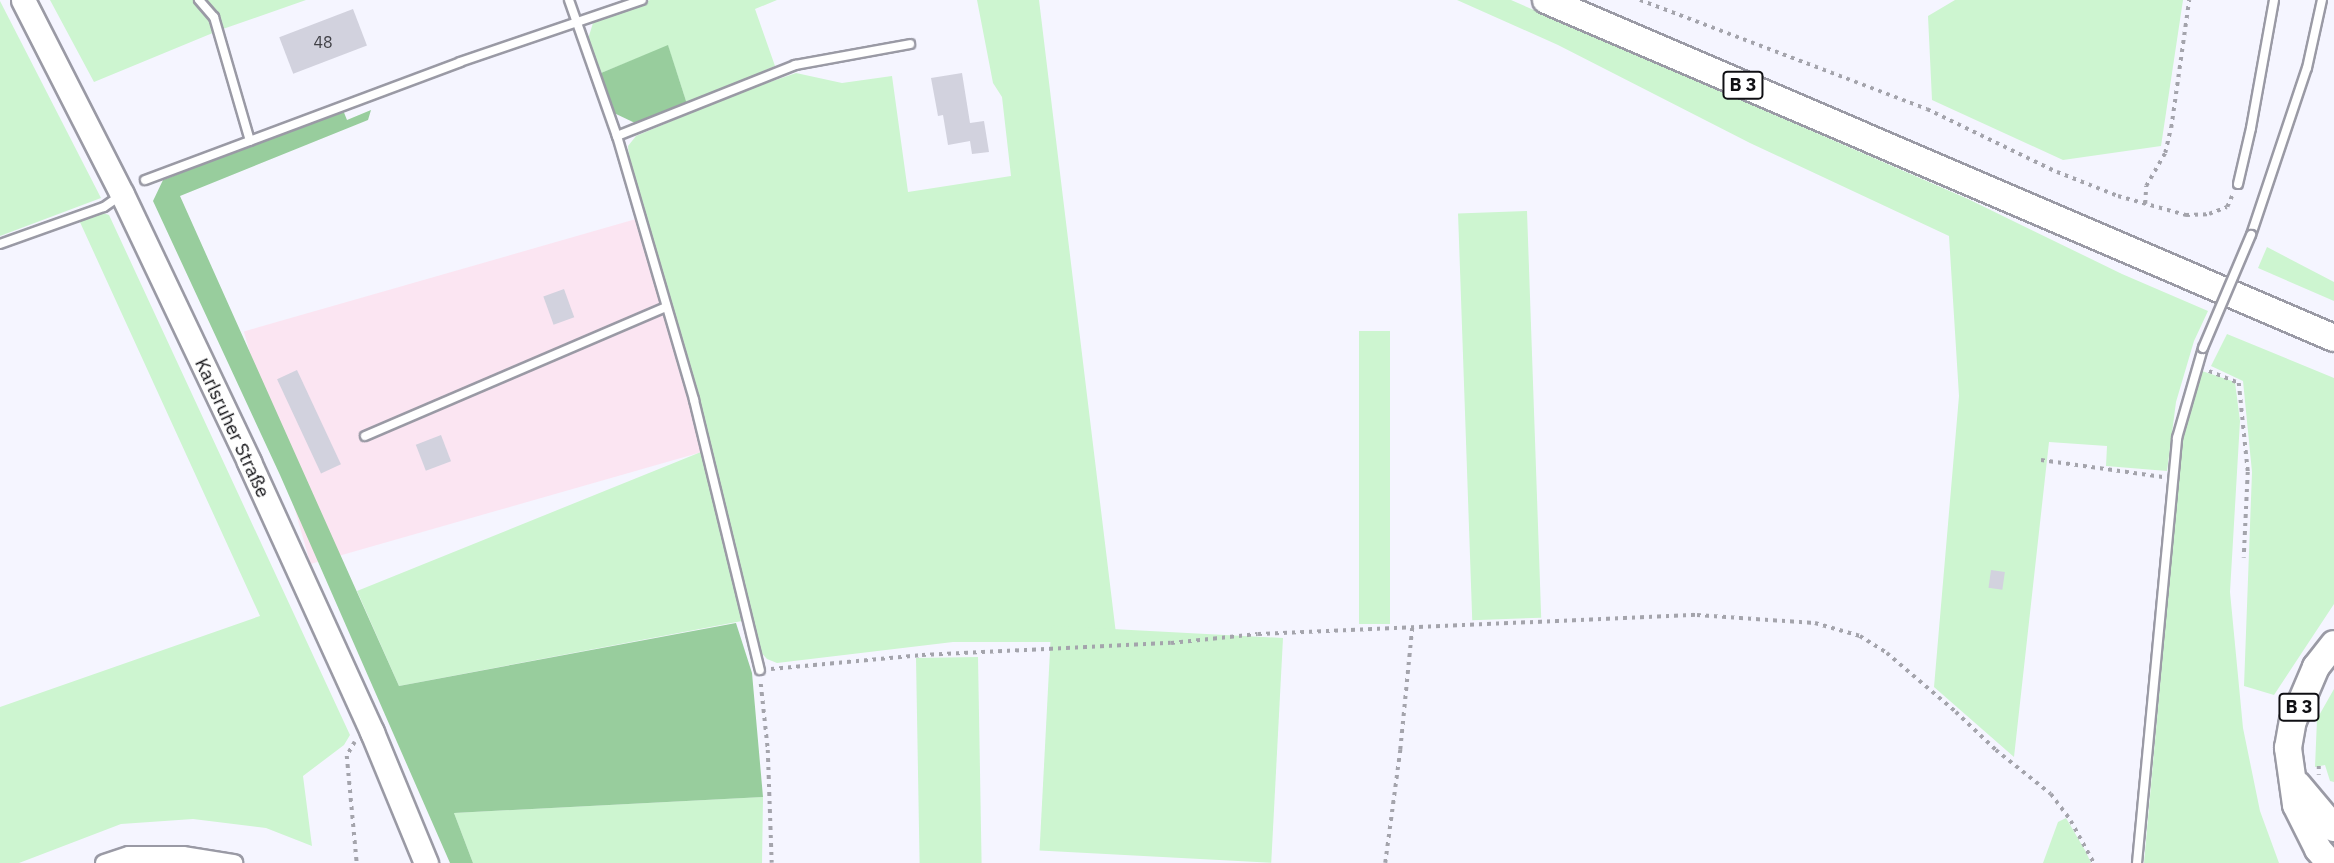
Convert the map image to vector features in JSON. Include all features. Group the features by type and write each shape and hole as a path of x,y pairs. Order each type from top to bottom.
{"main road":[{"name":"Karlsruher Straße","path":"23,0 122,194 249,463 372,732 426,863"},
{"name":"B 3","path":"1546,0 2334,338"},
{"name":"B 3","path":"2330,863 2304,825 2296,805 2288,748 2293,721 2316,667 2334,644"},
{"path":"2292,777 2333,826"}],"street":[{"path":"104,863 129,855 183,855 234,863"}],"lane":[{"path":"199,0 214,17 250,141"},
{"path":"569,0 617,136 694,400 760,670"},
{"path":"145,180 577,21 642,0"},
{"path":"2238,184 2252,128 2274,0"},
{"path":"2137,863 2166,578 2176,438 2196,366 2251,235 2293,115 2322,0"},
{"path":"617,136 795,65 910,44"},
{"path":"0,244 104,207 122,194"},
{"path":"365,436 666,307"}],"path":[{"path":"1640,0 1927,109 2057,172 2145,204 2186,215 2208,214 2227,207 2238,184"},
{"path":"2145,204 2146,186 2165,153 2171,128 2189,0"},
{"path":"2196,366 2239,383 2248,472 2244,558"},
{"path":"2041,460 2172,479"},
{"path":"772,863 768,750 760,670 922,655 1412,627 1696,615 1815,623 1860,636 1887,653 1996,750 2051,794 2071,821 2094,863"},
{"path":"1385,863 1412,627"},
{"path":"357,863 347,756 357,739 372,732"}],"shaded area":[{"path":"636,219 703,452 311,564 244,331"}],"green space":[{"path":"50,0 306,0 220,30 94,82"},
{"path":"650,0 777,0 755,9 775,66 687,104 668,46 601,73 588,39 593,23"},
{"path":"977,0 1039,0 1117,642 953,642 777,663 767,659 759,650 701,406 629,158 628,146 636,136 741,92 796,73 842,83 892,76 908,192 1011,176 1002,97 993,83"},
{"path":"1457,0 1511,0 1968,199 2122,274 2208,311 2194,341 2176,402 2167,471 2106,466 2107,446 2049,442 2014,757 1934,687 1959,396 1949,236 1750,143 1558,45"},
{"path":"1955,0 2183,0 2161,146 2063,160 1932,100 1928,16"},
{"path":"0,1 101,198 0,236"},
{"path":"668,45 687,104 635,123 614,113 601,73"},
{"path":"343,110 347,120 371,110 368,120 180,196 399,686 736,623 752,673 763,797 454,813 473,863 450,863 280,475 153,201 163,180"},
{"path":"1527,211 1541,618 1472,620 1458,213"},
{"path":"103,213 109,215 350,735 344,745 303,776 312,846 266,828 193,819 121,824 19,863 0,863 0,707 260,616 79,220"},
{"path":"2267,247 2334,282 2334,301 2258,268"},
{"path":"1359,331 1390,331 1390,624 1359,624"},
{"path":"2227,334 2334,378 2334,604 2274,695 2244,686 2252,472 2243,381 2211,366"},
{"path":"2202,371 2235,382 2240,421 2230,592 2243,728 2260,811 2279,863 2144,863 2182,440"},
{"path":"701,452 742,621 399,686 357,591"},
{"path":"1051,626 1283,638 1271,863 1040,851"},
{"path":"978,657 982,863 920,863 916,658"},
{"path":"2334,689 2334,782 2330,781 2325,765 2315,767 2317,719"},
{"path":"763,797 762,863 473,863 454,813"},
{"path":"2066,818 2091,863 2043,863 2058,822"}],"building":[{"path":"353,9 367,45 293,74 279,37"},
{"path":"962,73 970,123 984,121 989,152 972,154 970,141 948,145 943,115 938,116 931,78"},
{"path":"564,289 574,317 554,325 543,297"},
{"path":"297,370 341,464 321,474 277,379"},
{"path":"441,435 451,461 426,471 416,445"},
{"path":"1991,570 2005,572 2002,590 1988,588"}]}
